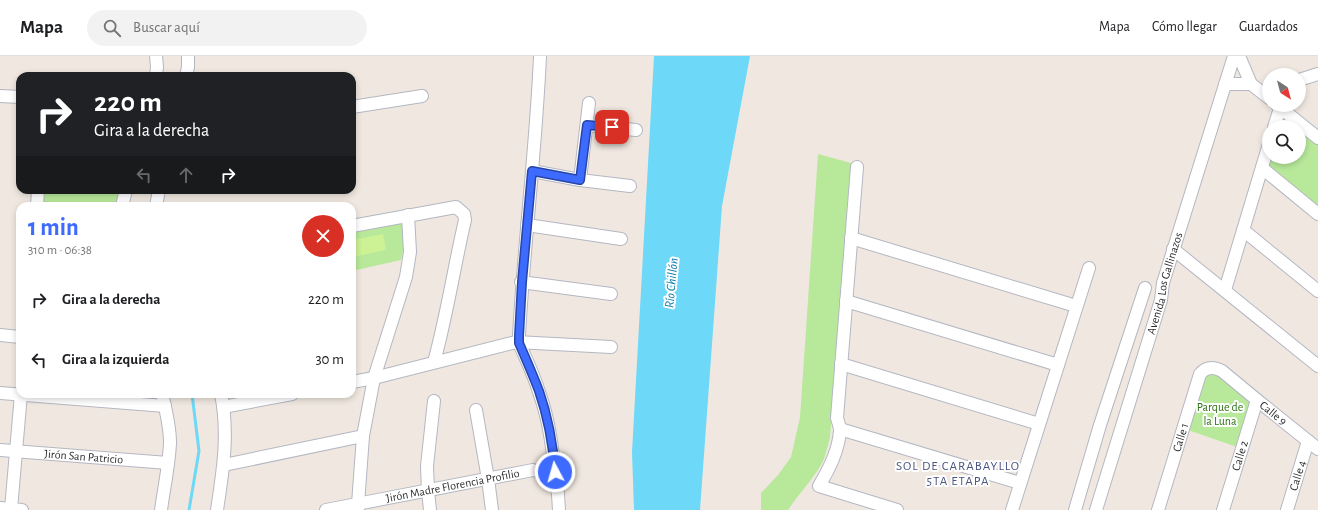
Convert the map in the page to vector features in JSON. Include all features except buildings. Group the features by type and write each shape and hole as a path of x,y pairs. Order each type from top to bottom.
{"street":[{"path":"156,56 156,72"},
{"path":"187,72 188,56"},
{"path":"540,56 538,105 522,282 519,343 539,391 546,415 553,450 559,510"},
{"name":"Avenida Los Gallinazos","path":"1096,510 1161,300 1163,283 1173,249 1234,56"},
{"path":"1239,56 1252,84 1262,91"},
{"path":"1306,78 1318,74"},
{"path":"1225,84 1252,84"},
{"path":"0,96 16,97"},
{"path":"356,106 422,96"},
{"path":"580,180 590,103"},
{"path":"1287,112 1318,138"},
{"path":"587,125 636,130"},
{"path":"1225,290 1263,164"},
{"path":"857,167 837,418 840,429 830,466 819,486 889,509"},
{"path":"1262,168 1318,214"},
{"path":"532,171 580,180 630,186"},
{"path":"356,225 456,207 464,214 465,220 442,331 434,362"},
{"path":"358,507 363,436 374,378 406,277 410,252 408,215"},
{"path":"527,225 621,239"},
{"path":"1243,230 1318,291"},
{"path":"851,238 1076,306"},
{"path":"1173,249 1318,366"},
{"path":"1012,510 1089,268"},
{"path":"522,282 611,294"},
{"path":"1076,510 1100,425 1145,288"},
{"path":"846,301 1058,365"},
{"path":"0,335 16,336"},
{"path":"356,381 516,342 611,347"},
{"path":"841,364 1039,424"},
{"name":"Calle 9","path":"1207,369 1216,368 1222,371 1318,449"},
{"name":"Calle 1","path":"1158,510 1200,374 1207,369"},
{"path":"0,393 16,394"},
{"path":"11,509 21,398"},
{"path":"69,398 165,406"},
{"path":"161,510 170,442 163,398"},
{"path":"217,510 224,465 225,438 222,398"},
{"path":"223,407 269,398"},
{"name":"Calle 2","path":"1223,510 1257,400"},
{"path":"430,510 427,466 434,401"},
{"path":"476,410 492,510"},
{"path":"840,429 1020,483"},
{"path":"224,465 363,436"},
{"name":"Calle 4","path":"1287,510 1308,441"},
{"name":"Jirón San Patricio","path":"0,450 168,463"},
{"name":"Jirón Madre Florencia Profilio","path":"326,510 358,507 533,470 551,476 556,484"}],"green space":[{"path":"1306,136 1318,145 1318,208 1268,167 1269,164 1306,164"},
{"path":"818,154 851,163 830,438 824,459 820,466 788,510 761,510 761,493 778,475 791,457 800,417"},
{"path":"43,194 119,194 117,202 42,202"},
{"path":"402,220 405,242 401,260 356,270 356,231"},
{"path":"383,234 386,250 356,256 356,239"},
{"name":"Parque de la Luna","path":"1213,373 1251,402 1237,447 1188,430 1206,375"}],"water":[{"name":"Río Chillón","path":"654,56 750,56 722,206 700,510 634,510 632,452"}],"waterway":[{"path":"189,510 199,451 192,398"}],"district":[{"name":"SOL DE CARABAYLLO 5TA ETAPA","path":"958,474"}],"route":[{"path":"555,472 553,450 546,415 539,391 519,343 522,282 532,171 580,180 587,125 612,127"}]}
